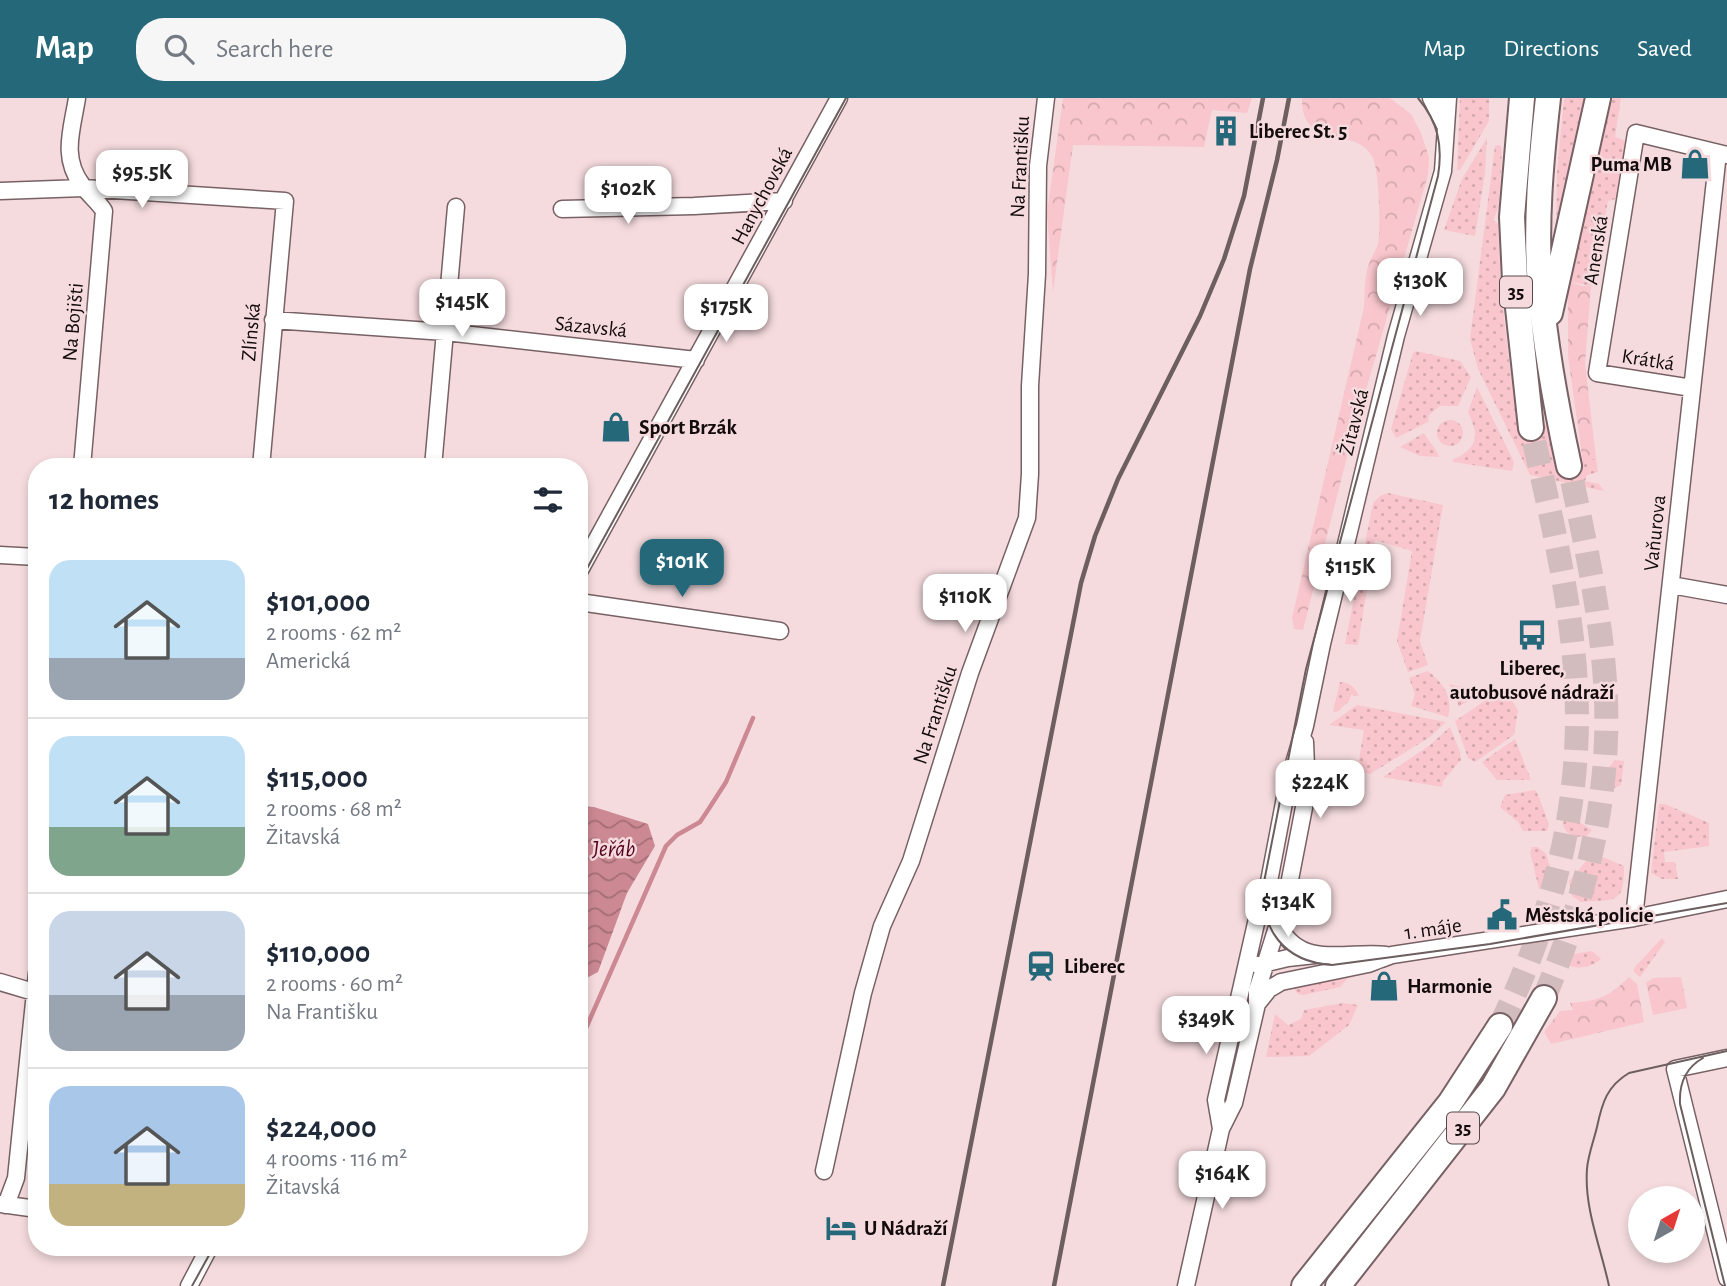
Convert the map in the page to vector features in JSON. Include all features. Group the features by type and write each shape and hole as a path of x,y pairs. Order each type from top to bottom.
{"highway":[{"name":"35","path":"1522,98 1512,217 1517,304 1531,428"},
{"name":"35","path":"1548,98 1541,160 1539,254 1545,335 1569,466"},
{"path":"1545,335 1598,98"},
{"name":"35","path":"1338,1286 1493,1088 1544,998"},
{"name":"35","path":"1304,1286 1450,1103 1500,1026"}],"street":[{"name":"Na Bojišti","path":"77,98 69,146 71,167 83,188 104,211 83,458"},
{"name":"Hanychovská","path":"588,556 839,98"},
{"name":"Na Františku","path":"824,1171 863,993 882,926 911,861 970,673 1027,518 1030,386 1037,274 1038,166 1046,98"},
{"path":"1431,98 1447,129"},
{"name":"Žitavská","path":"1221,1129 1216,1100 1241,985 1261,901 1267,892 1290,775 1305,726 1396,336 1443,171 1448,98"},
{"name":"Anenská","path":"1597,373 1636,133 1723,154"},
{"name":"Vaňurova","path":"1634,918 1692,388 1723,154"},
{"path":"0,191 83,188"},
{"name":"Zlínská","path":"83,188 285,201 262,458"},
{"path":"562,208 694,206 784,201"},
{"path":"434,458 456,207"},
{"name":"Sázavská","path":"273,320 444,332 696,360"},
{"name":"Krátká","path":"1597,373 1692,388"},
{"path":"0,555 28,557"},
{"path":"1671,585 1727,595"},
{"path":"588,603 780,631"},
{"name":"Žitavská","path":"1221,1129 1234,1103 1257,1004 1257,991 1281,918 1307,792 1305,726"},
{"name":"1. máje","path":"1267,892 1286,929 1300,948 1330,957 1372,953 1392,955"},
{"name":"1. máje","path":"1257,1004 1274,985 1368,964 1392,955 1634,918 1727,899"},
{"path":"1254,938 1254,949 1264,964 1276,975 1292,979"},
{"name":"1. máje","path":"1264,964 1318,955"},
{"path":"1241,985 1247,974 1264,964"},
{"path":"0,982 28,991"},
{"path":"1727,1058 1675,1069 1727,1278"},
{"path":"28,1067 16,1178 3,1204 28,1208"},
{"path":"1186,1286 1221,1129"},
{"path":"189,1286 205,1256"}],"green space":[{"path":"1063,98 1252,98 1247,113 1212,110 1204,147 1073,145 1053,292 1047,213"},
{"path":"1302,98 1390,98 1411,114 1429,157 1428,175 1349,449 1303,630 1294,629 1292,618 1364,307 1367,269 1378,244 1379,214 1377,175 1373,158 1365,148 1355,142 1320,132 1310,125 1304,115"},
{"path":"1460,98 1489,98 1489,121 1460,170 1457,170"},
{"path":"1564,98 1590,98 1556,241 1557,173"},
{"path":"1606,98 1621,98 1615,137 1626,141 1619,198 1608,201 1591,286 1568,281"},
{"path":"1487,138 1485,173 1475,236 1444,230 1462,179"},
{"path":"1500,145 1499,206 1493,221 1498,223 1505,327 1519,430 1549,424 1558,468 1596,458 1598,472 1587,475 1585,481 1599,484 1604,491 1530,475 1478,369 1470,339 1495,146"},
{"path":"1568,281 1591,286 1585,363 1596,458 1583,463 1568,356"},
{"path":"1416,351 1460,361 1471,377 1458,406 1440,406 1429,415 1428,422 1396,438 1391,429 1413,353"},
{"path":"1477,387 1514,462 1512,471 1453,462 1468,450 1474,440 1474,428 1468,412"},
{"path":"1450,420 1459,424 1463,433 1459,442 1450,446 1441,442 1437,433 1441,424"},
{"path":"1424,433 1439,457 1420,456 1400,447"},
{"path":"1388,493 1443,505 1420,641 1428,665 1408,672 1397,641 1412,551 1375,540 1358,645 1345,644 1373,503"},
{"path":"1428,671 1446,691 1448,717 1411,706 1415,694 1409,678"},
{"path":"1340,682 1352,686 1359,696 1351,695 1349,701 1337,712 1333,712"},
{"path":"1449,684 1483,692 1458,707 1457,696"},
{"path":"1494,696 1512,701 1518,710 1514,735 1475,762 1468,758 1455,721"},
{"path":"1357,705 1446,722 1430,737 1370,774 1357,772 1364,730 1329,725"},
{"path":"1450,727 1461,760 1443,781 1442,787 1383,777 1430,745"},
{"path":"1515,739 1531,780 1497,780 1482,762"},
{"path":"1615,760 1624,761 1621,785 1610,790 1601,787 1600,778"},
{"path":"1535,790 1549,824 1547,831 1523,831 1518,822 1500,807 1505,795"},
{"path":"1659,804 1665,804 1709,823 1709,846 1664,852 1665,862 1675,862 1678,879 1662,879 1651,873"},
{"path":"1571,817 1592,830 1586,837 1568,833 1563,823 1566,818"},
{"path":"1532,847 1538,847 1546,854 1555,884 1539,889 1530,852"},
{"path":"1593,853 1624,866 1622,888 1616,898 1581,902 1572,896 1569,881"},
{"path":"1662,938 1665,942 1640,977 1634,972 1634,968"},
{"path":"1592,951 1601,959 1588,966 1568,966 1547,958"},
{"path":"1629,977 1637,984 1644,1022 1551,1044 1544,1032 1560,1011 1573,1010 1570,1003 1602,997"},
{"path":"1681,977 1687,1008 1653,1015 1646,983 1653,978"},
{"path":"1348,978 1340,987 1303,995 1298,994 1293,985"},
{"path":"1343,1003 1358,1005 1349,1025 1309,1056 1266,1057 1275,1014 1288,1025 1301,1019 1304,1010"}],"water":[{"name":"Jeřáb","path":"588,807 648,824 655,846 627,893 598,972 588,977"}],"waterway":[{"path":"588,1024 666,846 677,835 700,822 726,782 753,718"}],"tunnel":[{"path":"1500,1026 1535,944 1560,860 1569,817 1577,729 1570,619 1531,428"},
{"path":"1544,998 1584,882 1593,843 1605,762 1605,681 1599,627 1569,466"}],"tram line":[{"path":"588,567 846,98"},
{"path":"1418,98 1430,116 1437,134 1440,154 1438,176 1306,669 1264,882 1266,914 1271,928 1288,950 1300,957 1332,965 1490,944 1727,903"},
{"path":"1609,1286 1591,1213 1587,1184 1589,1158 1607,1096 1615,1084 1629,1073 1727,1051"},
{"path":"1703,1058 1684,1078 1680,1104 1725,1286"},
{"path":"192,1286 209,1256"}],"railway":[{"path":"943,1286 1081,583 1095,536 1118,479 1200,316 1224,259 1244,196 1263,98"},
{"path":"1054,1286 1250,269 1289,98"}],"place":[{"name":"Liberec St. 5","path":"1226,131"},
{"name":"Puma MB","path":"1695,164"},
{"name":"Sport Brzák","path":"616,427"},
{"name":"Liberec, autobusové nádraží","path":"1532,635"},
{"name":"Městská policie","path":"1502,915"},
{"name":"Liberec","path":"1041,966"},
{"name":"Harmonie","path":"1384,986"},
{"name":"U Nádraží","path":"841,1228"}]}
